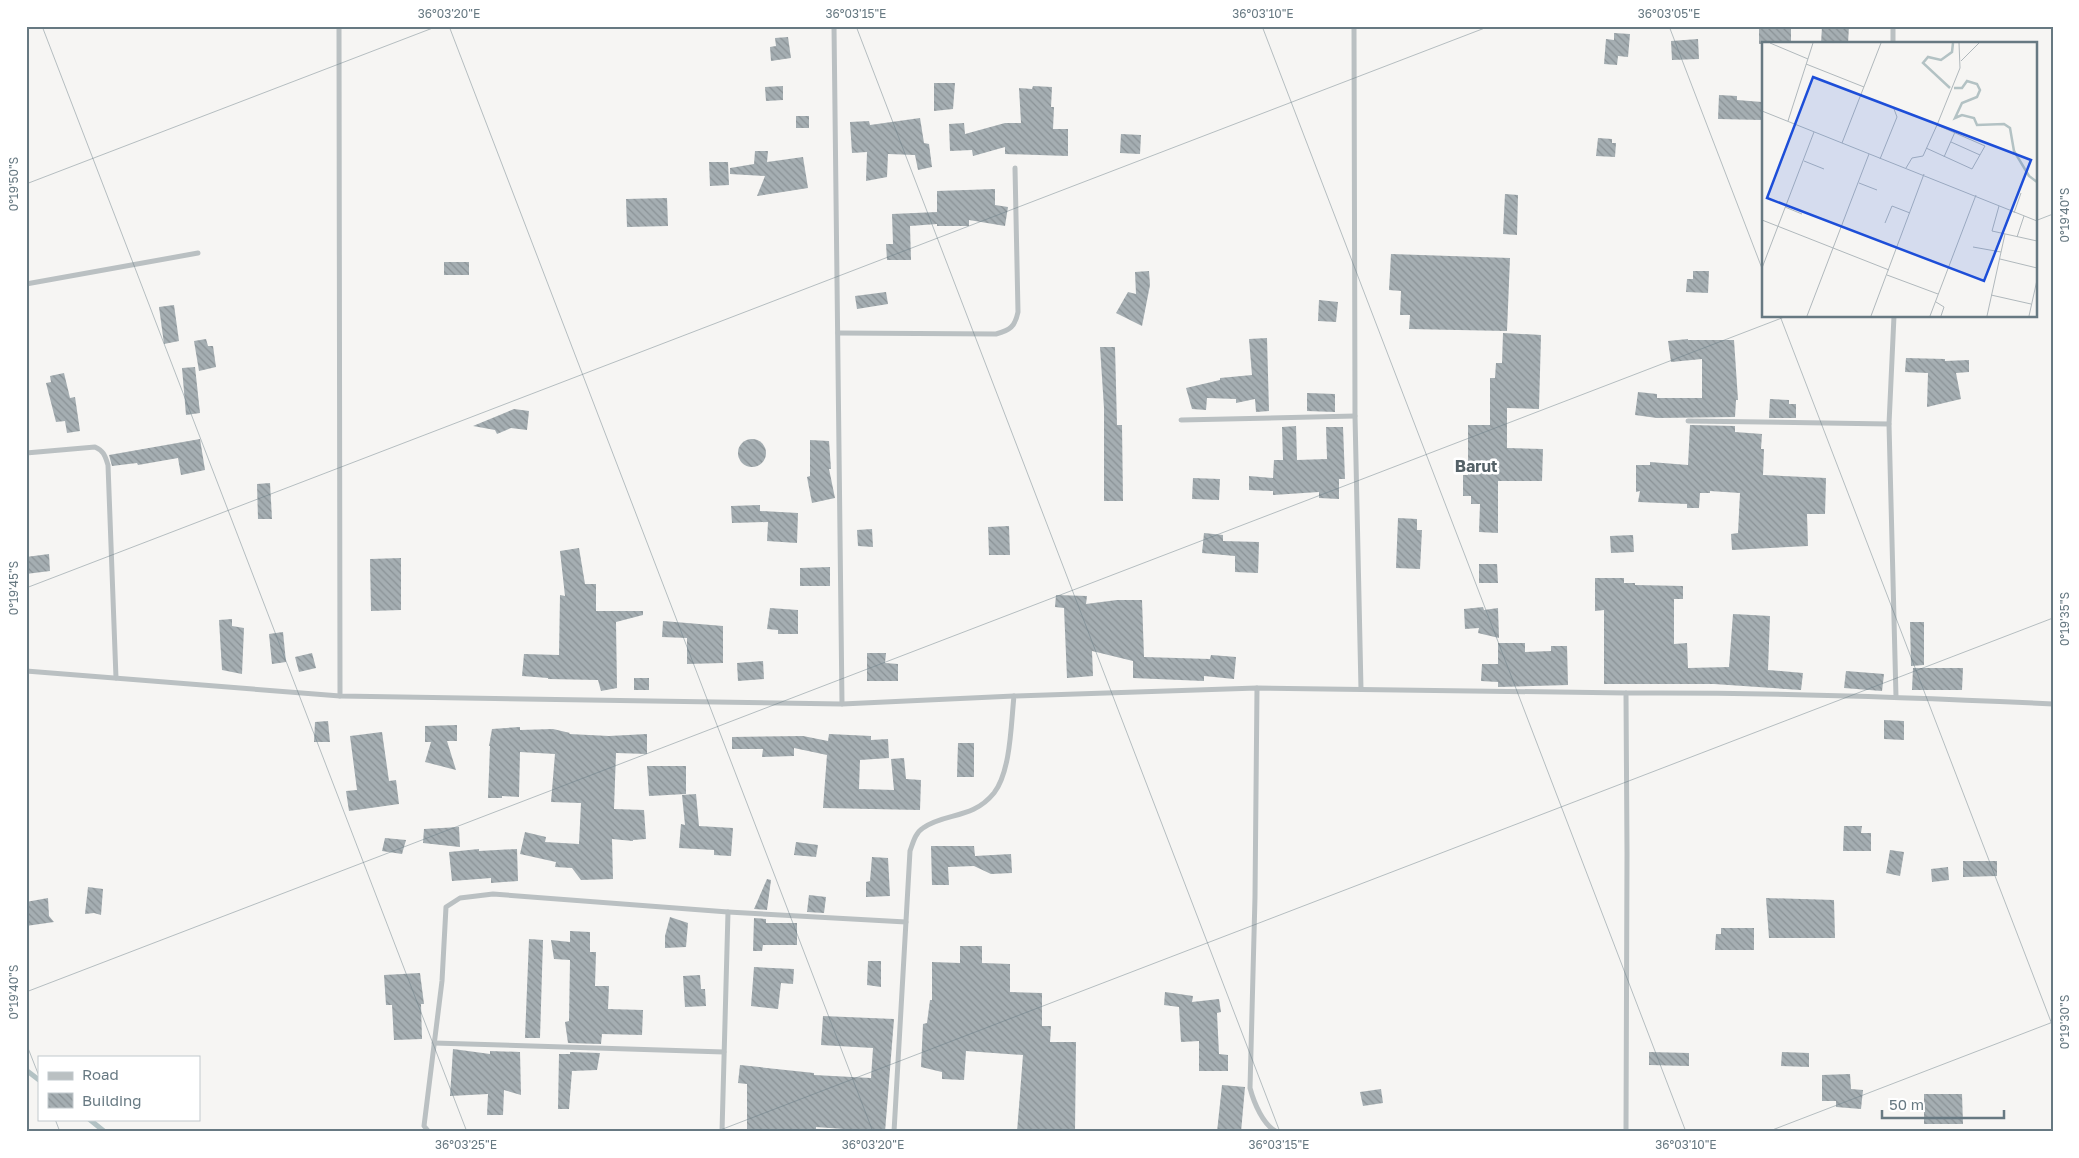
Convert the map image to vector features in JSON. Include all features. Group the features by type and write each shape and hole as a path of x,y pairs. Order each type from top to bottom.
{"street":[{"path":"339,26 340,696"},
{"path":"834,26 842,704"},
{"path":"1354,26 1355,416 1361,689"},
{"path":"1893,26 1893,42"},
{"path":"838,333 996,334 1011,330 1016,324 1018,312 1015,168"},
{"path":"26,284 198,253"},
{"path":"1894,318 1889,424 1896,696"},
{"path":"1181,420 1355,416"},
{"path":"1688,421 1889,424"},
{"path":"26,453 96,447 102,450 105,455 108,465 116,678"},
{"path":"26,671 340,696 842,704 1257,688 1626,693 1704,692 1896,696 2053,704"},
{"path":"1257,688 1255,897 1250,1088 1253,1100 1270,1128 1277,1132"},
{"path":"1626,693 1626,1132"},
{"path":"894,1132 910,851 914,838 922,828 972,812 994,792 1005,770 1014,696"},
{"path":"429,1132 424,1126 442,981 446,907 460,898 493,894 728,912 906,922"},
{"path":"722,1132 728,912"},
{"path":"434,1043 724,1052"}],"building":[{"path":"1759,26 1791,26 1791,42 1762,42 1762,44 1759,44"},
{"path":"1822,26 1849,26 1848,42 1821,42"},
{"path":"1614,33 1630,34 1628,57 1618,56 1617,65 1604,64 1606,39 1614,40"},
{"path":"788,37 791,58 771,61 770,47 776,46 775,38"},
{"path":"1698,39 1699,59 1672,60 1671,41"},
{"path":"934,83 955,83 953,109 934,111"},
{"path":"783,86 783,100 766,101 765,87"},
{"path":"1033,86 1052,87 1051,107 1054,107 1053,129 1068,129 1068,156 1005,154 1005,147 973,156 972,150 950,151 949,124 964,123 965,134 1005,123 1021,123 1019,88 1032,89"},
{"path":"1719,95 1737,96 1737,100 1762,102 1761,120 1718,119"},
{"path":"796,116 809,116 809,128 796,128"},
{"path":"920,118 924,143 929,144 932,167 918,170 915,155 888,154 887,177 866,181 867,152 852,153 850,122 869,121 870,125"},
{"path":"1121,134 1141,135 1140,154 1120,153"},
{"path":"1598,138 1612,139 1612,143 1616,143 1615,157 1596,156"},
{"path":"755,151 768,151 767,162 803,157 808,188 757,196 765,176 730,174 730,168 754,164"},
{"path":"709,162 728,162 729,185 710,186"},
{"path":"995,189 995,205 1008,207 1005,226 969,220 969,226 937,226 937,224 910,226 911,260 887,260 886,244 893,244 892,214 937,212 937,191"},
{"path":"1505,194 1518,195 1517,235 1503,234"},
{"path":"667,198 668,226 627,227 626,199"},
{"path":"1391,254 1510,258 1507,331 1409,329 1410,315 1400,315 1401,291 1389,290"},
{"path":"444,262 469,262 469,275 444,275"},
{"path":"1149,271 1150,285 1142,326 1116,313 1128,292 1136,294 1135,272"},
{"path":"1693,271 1709,271 1708,293 1686,292 1687,279 1693,279"},
{"path":"886,292 888,304 857,309 855,296"},
{"path":"1319,300 1338,302 1336,322 1318,321"},
{"path":"174,305 179,341 164,344 159,307"},
{"path":"1503,333 1541,335 1539,409 1507,408 1507,448 1543,449 1542,481 1498,481 1498,533 1479,532 1480,504 1471,504 1471,496 1463,496 1463,475 1468,475 1468,425 1490,425 1490,378 1495,378 1496,363 1502,363"},
{"path":"1267,338 1269,411 1256,412 1255,399 1236,403 1236,399 1207,398 1206,410 1192,409 1186,388 1220,380 1220,378 1252,375 1249,339"},
{"path":"206,339 208,346 213,346 216,367 199,371 194,341"},
{"path":"1688,339 1734,340 1738,400 1736,400 1735,417 1657,418 1635,415 1638,392 1657,394 1657,398 1702,398 1702,359 1671,362 1668,341"},
{"path":"1100,347 1115,347 1117,425 1122,425 1123,501 1104,501 1104,408"},
{"path":"1906,358 1945,359 1945,361 1969,360 1969,372 1956,373 1961,399 1927,407 1928,373 1905,372"},
{"path":"195,367 200,413 186,415 182,368"},
{"path":"64,373 70,398 75,397 80,431 67,433 65,421 56,422 46,383 51,382 50,376"},
{"path":"1307,393 1335,394 1335,412 1307,411"},
{"path":"1770,399 1789,400 1789,404 1796,404 1796,418 1769,418"},
{"path":"514,409 529,411 527,430 511,428 497,434 495,430 473,426"},
{"path":"1690,425 1735,426 1735,432 1762,434 1761,449 1764,449 1763,475 1826,478 1825,514 1807,514 1808,546 1732,550 1731,534 1738,533 1740,493 1710,491 1710,493 1700,493 1699,508 1687,508 1687,504 1638,502 1640,491 1636,492 1636,465 1650,465 1650,462 1688,465"},
{"path":"1296,426 1297,460 1327,459 1326,427 1343,427 1345,479 1339,479 1339,499 1319,498 1319,492 1273,495 1273,491 1249,490 1249,476 1273,478 1274,460 1283,460 1282,427"},
{"path":"200,439 205,470 181,475 178,458 138,465 137,463 112,466 109,455"},
{"path":"752,439 762,443 766,453 762,463 752,467 742,463 738,453 742,443"},
{"path":"810,440 829,441 831,469 829,469 835,498 812,503 807,477 810,476"},
{"path":"1193,478 1220,479 1219,500 1192,499"},
{"path":"270,483 272,519 258,519 257,484"},
{"path":"760,505 760,511 798,513 797,543 767,541 768,522 732,523 731,506"},
{"path":"1398,518 1417,519 1417,530 1422,530 1420,569 1396,568"},
{"path":"1009,526 1010,555 989,555 988,527"},
{"path":"872,529 873,547 858,546 857,530"},
{"path":"1204,533 1223,535 1223,541 1259,542 1258,573 1235,572 1235,556 1202,553"},
{"path":"1633,535 1634,552 1611,553 1610,536"},
{"path":"579,548 585,584 596,584 596,611 643,611 643,615 616,622 617,688 601,691 598,680 548,679 522,676 524,654 559,655 560,595 565,596 560,551"},
{"path":"49,554 50,571 26,574 26,557"},
{"path":"401,558 401,610 371,611 370,559"},
{"path":"1479,564 1497,564 1498,583 1479,583"},
{"path":"830,567 830,586 800,586 800,568"},
{"path":"1595,578 1624,578 1624,583 1635,583 1635,585 1683,586 1683,599 1674,599 1674,644 1687,643 1688,668 1729,667 1733,614 1770,616 1768,670 1803,673 1801,690 1714,684 1604,684 1604,610 1595,611"},
{"path":"1056,595 1087,596 1086,604 1117,600 1142,600 1144,657 1210,659 1211,655 1236,657 1234,679 1204,676 1204,681 1133,678 1133,661 1092,651 1093,676 1067,678 1064,608 1055,607"},
{"path":"1483,607 1484,610 1498,608 1499,638 1478,633 1479,628 1465,629 1464,609"},
{"path":"770,608 798,610 798,634 778,634 778,630 767,629"},
{"path":"232,619 232,626 244,628 242,674 222,670 219,620"},
{"path":"663,621 723,626 723,663 687,664 687,638 662,637"},
{"path":"1910,622 1924,622 1924,665 1911,666"},
{"path":"283,632 286,662 272,664 269,634"},
{"path":"1498,643 1525,643 1525,652 1551,651 1551,646 1567,646 1568,685 1498,687 1498,682 1481,681 1482,664 1498,664"},
{"path":"312,653 316,668 299,672 295,657"},
{"path":"867,653 886,653 885,663 898,664 898,681 867,681"},
{"path":"763,661 764,679 738,681 737,663"},
{"path":"1913,668 1963,668 1962,690 1912,690"},
{"path":"1846,671 1884,674 1882,691 1844,688"},
{"path":"634,678 649,678 649,690 634,690"},
{"path":"1884,720 1904,721 1904,740 1884,739"},
{"path":"328,721 330,742 314,742 315,722"},
{"path":"457,725 457,741 447,741 456,770 425,762 431,742 425,742 425,726"},
{"path":"520,727 520,730 553,729 569,734 609,736 647,734 647,754 616,753 614,809 644,810 646,839 633,841 612,839 613,879 581,880 572,868 555,867 556,862 520,854 525,832 546,837 545,842 579,844 581,803 551,802 555,754 520,752 519,797 502,796 502,798 488,798 489,746 492,729"},
{"path":"382,732 389,781 396,780 399,804 349,811 346,791 357,790 350,736"},
{"path":"829,734 871,736 871,740 888,739 889,758 860,760 859,789 894,790 891,759 904,758 906,779 921,780 920,810 823,808 827,755 794,748 794,756 762,757 763,749 732,749 732,737 803,736 828,741"},
{"path":"958,743 974,743 974,777 957,777"},
{"path":"647,766 686,766 686,794 649,796"},
{"path":"696,794 699,826 733,828 731,856 714,855 714,850 679,848 681,824 685,825 682,795"},
{"path":"1844,826 1862,826 1861,833 1871,833 1871,851 1843,851"},
{"path":"459,827 460,847 423,843 424,829"},
{"path":"385,838 406,840 402,854 382,851"},
{"path":"796,842 818,845 816,857 794,855"},
{"path":"931,846 974,846 975,856 1011,854 1012,873 991,874 974,866 948,867 949,885 932,885"},
{"path":"479,849 479,851 517,849 518,881 491,883 491,878 452,881 449,852"},
{"path":"1890,850 1904,852 1900,876 1886,873"},
{"path":"872,857 888,858 890,896 866,897 866,882 870,881"},
{"path":"1963,861 1997,861 1997,876 1963,877"},
{"path":"1948,867 1949,880 1932,882 1931,869"},
{"path":"767,879 771,880 767,910 754,909"},
{"path":"88,887 103,889 101,915 94,913 85,914"},
{"path":"809,895 826,897 824,913 807,912"},
{"path":"48,898 49,916 54,922 26,926 26,902"},
{"path":"1766,898 1834,900 1835,938 1769,938"},
{"path":"670,917 688,923 686,947 665,948 665,936"},
{"path":"754,918 766,919 766,923 797,923 797,945 763,945 762,951 753,951"},
{"path":"1721,928 1754,928 1754,950 1715,950 1716,934 1721,934"},
{"path":"570,931 590,932 590,952 596,952 595,986 609,986 608,1009 643,1010 642,1035 602,1034 601,1044 568,1043 565,1022 569,1021 570,960 554,959 551,940 570,942"},
{"path":"529,939 543,940 540,1038 525,1038"},
{"path":"960,946 982,946 982,963 1010,964 1010,992 1042,993 1042,1026 1051,1026 1050,1042 1076,1042 1075,1132 1017,1132 1023,1055 966,1051 964,1080 942,1079 942,1072 921,1067 923,1024 927,1023 930,1000 932,1000 932,962 960,963"},
{"path":"868,961 881,961 881,987 867,985"},
{"path":"754,967 794,969 793,984 781,983 778,1009 751,1006"},
{"path":"420,973 424,1004 421,1004 422,1039 394,1040 392,1005 386,1005 384,975"},
{"path":"700,975 701,989 705,989 706,1006 685,1007 683,976"},
{"path":"1165,992 1193,996 1192,1002 1219,999 1221,1012 1217,1013 1219,1054 1228,1055 1228,1071 1199,1071 1199,1041 1181,1042 1179,1007 1164,1005"},
{"path":"823,1016 894,1019 885,1132 816,1127 816,1132 747,1132 747,1084 738,1083 740,1065 814,1073 814,1075 871,1078 873,1048 821,1045"},
{"path":"453,1049 490,1054 490,1051 520,1052 521,1095 504,1090 503,1115 487,1115 488,1094 450,1096"},
{"path":"570,1052 600,1053 597,1070 572,1071 569,1109 558,1109 559,1054 570,1054"},
{"path":"1649,1052 1689,1053 1689,1066 1649,1065"},
{"path":"1782,1052 1809,1053 1809,1067 1781,1066"},
{"path":"1850,1074 1851,1089 1863,1090 1861,1109 1836,1107 1836,1101 1822,1101 1822,1075"},
{"path":"1222,1085 1245,1087 1241,1132 1217,1132"},
{"path":"1381,1089 1383,1103 1363,1106 1360,1092"},
{"path":"1924,1094 1962,1094 1963,1124 1924,1124"}],"waterway":[{"path":"26,1070 38,1079"},
{"path":"90,1120 105,1132"}],"district":[{"name":"Barut","path":"1476,466"}]}
